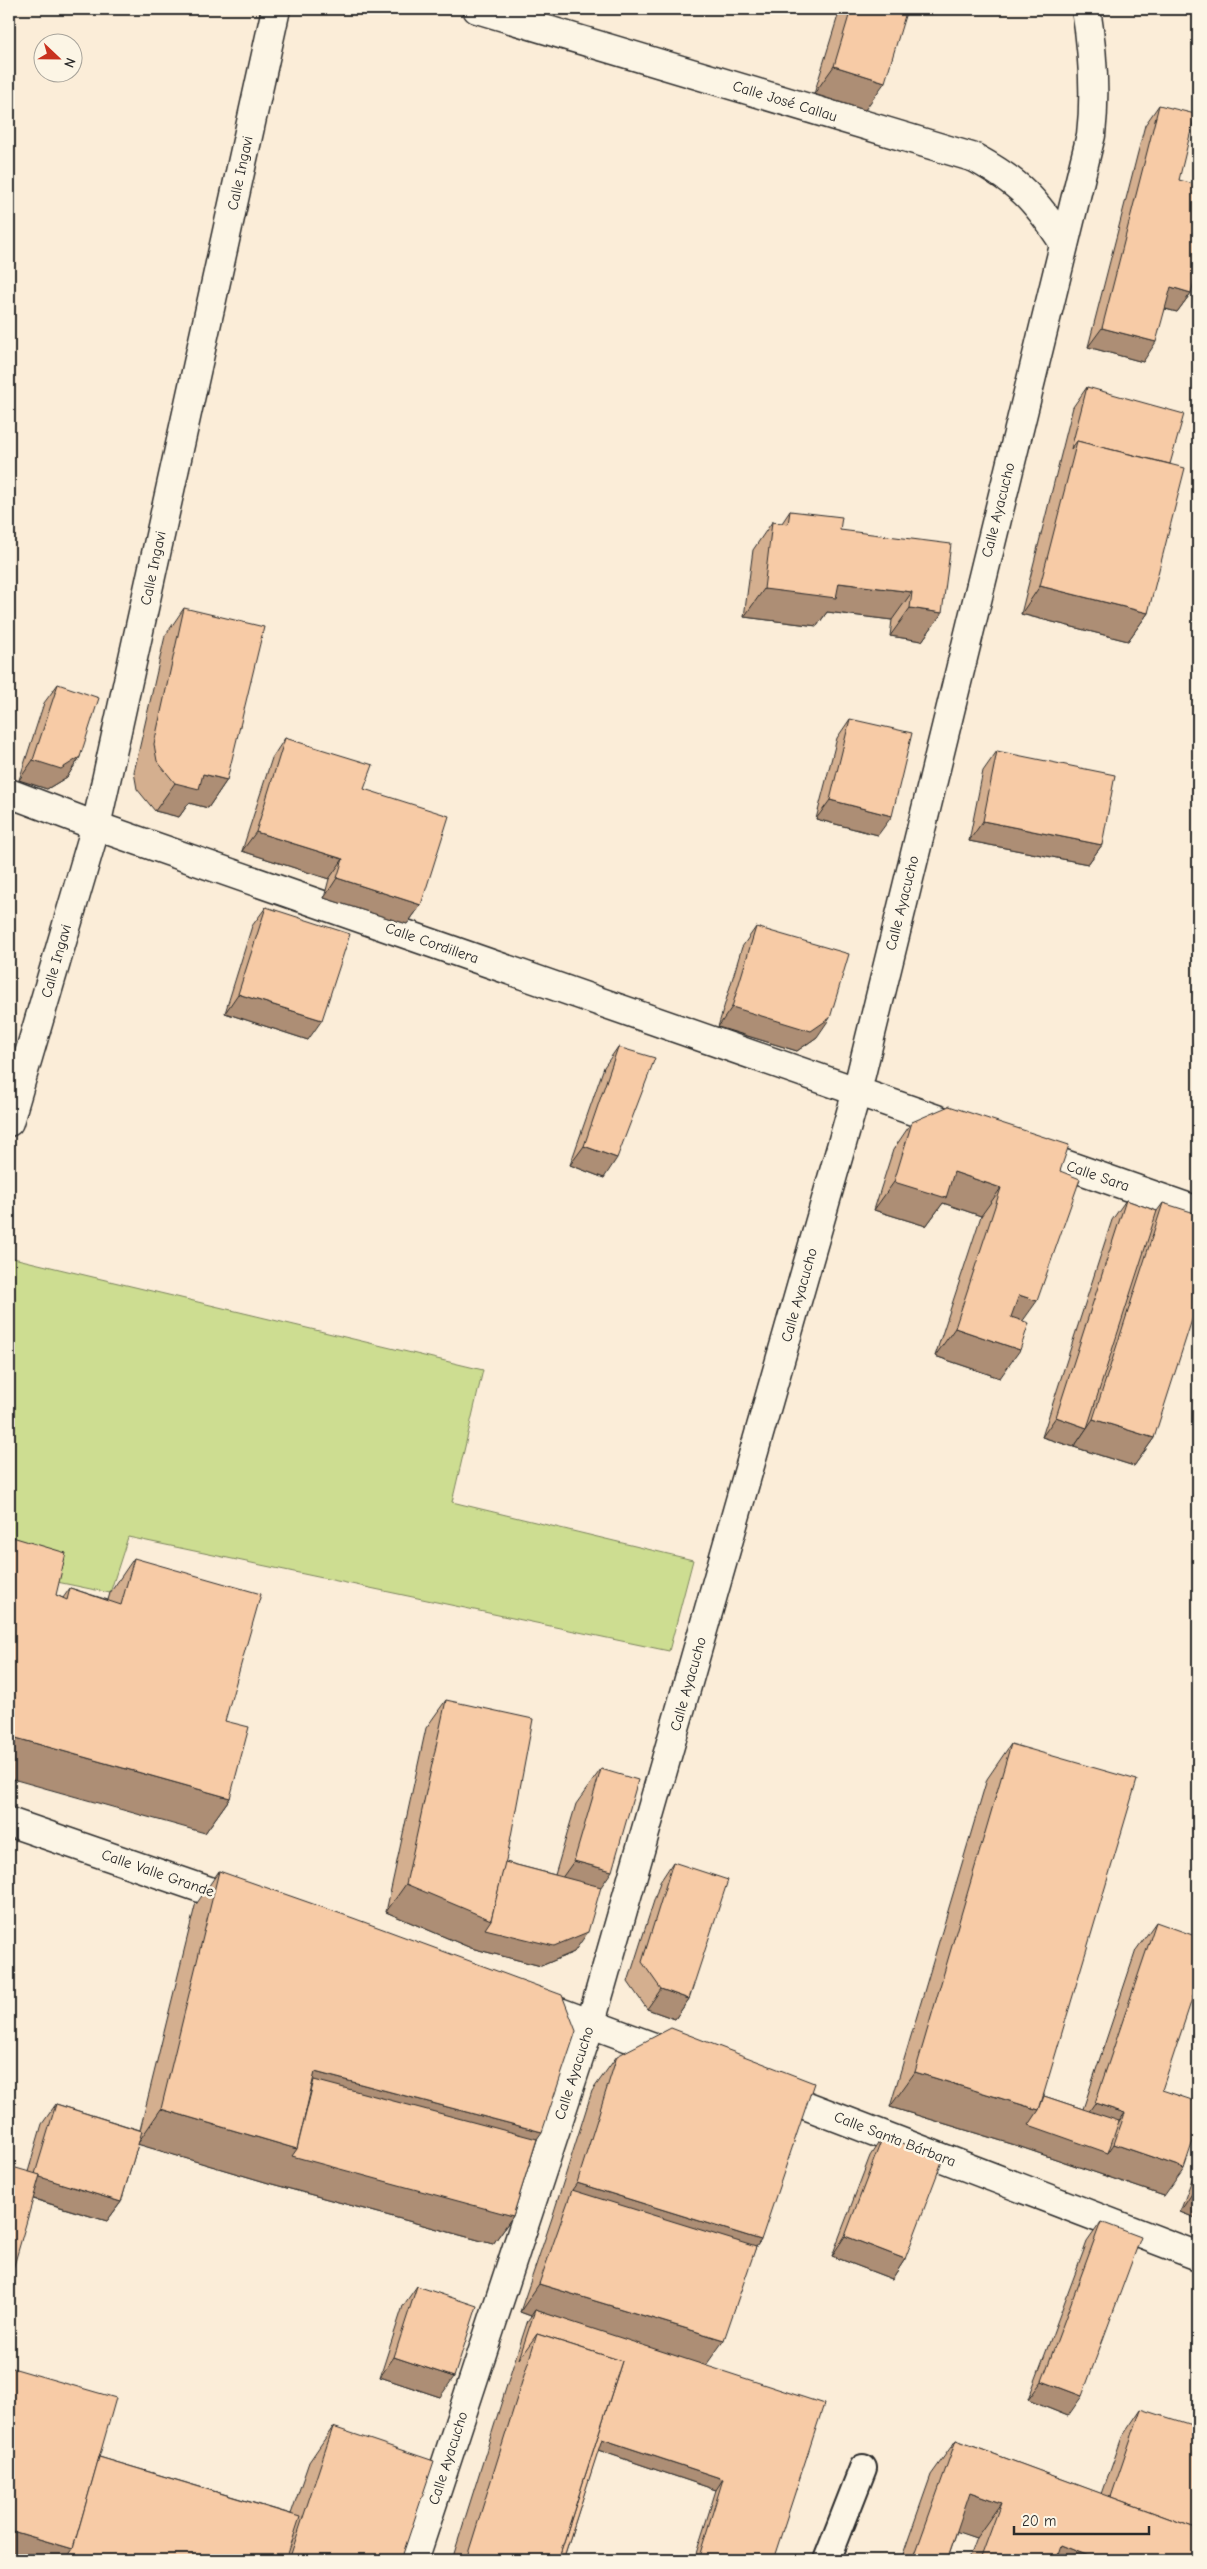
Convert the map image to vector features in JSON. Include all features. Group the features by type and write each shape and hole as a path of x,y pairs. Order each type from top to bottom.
{"street":[{"name":"Calle Ingavi","path":"9,1122 96,826 276,9"},
{"name":"Calle José Callau","path":"476,9 976,158 1008,176 1039,206 1063,242"},
{"name":"Calle Ayacucho","path":"414,2560 591,2022 857,1091 1063,242 1091,135 1095,97 1092,48 1086,9"},
{"name":"Calle Cordillera","path":"9,793 96,826 857,1091"},
{"name":"Calle Sara","path":"857,1091 1198,1211"},
{"name":"Calle Valle Grande","path":"9,1822 262,1909"},
{"path":"516,1996 591,2022 701,2065"},
{"name":"Calle Santa Bárbara","path":"747,2082 1198,2256"}],"lane":[{"path":"827,2560 864,2468"}],"green space":[{"path":"9,1257 483,1370 452,1502 693,1560 669,1651 128,1537 110,1593 9,1572"}],"building":[{"path":"851,9 907,9 885,82 834,66"},
{"path":"1159,105 1195,114 1179,180 1198,185 1198,267 1191,293 1171,287 1156,342 1102,328"},
{"path":"1087,387 1184,414 1170,464 1077,441 1071,449"},
{"path":"1077,441 1185,468 1148,613 1040,586"},
{"path":"790,511 842,517 840,530 951,544 942,613 910,608 912,592 839,583 836,598 764,589 772,522 788,524"},
{"path":"184,608 264,627 227,780 203,774 199,789 175,783 157,761 154,744"},
{"path":"58,684 99,698 80,757 61,769 33,760"},
{"path":"850,719 912,733 892,816 830,800"},
{"path":"285,738 373,765 364,789 449,816 421,905 337,878 343,859 256,832"},
{"path":"997,751 1115,775 1102,845 983,821"},
{"path":"266,907 350,934 322,1020 238,994"},
{"path":"756,927 849,954 830,1018 811,1031 732,1007"},
{"path":"618,1047 655,1058 617,1158 584,1146"},
{"path":"949,1106 1069,1145 1060,1171 1080,1179 1037,1301 1019,1295 1011,1317 1029,1323 1020,1350 955,1328 1001,1188 954,1172 946,1198 894,1182 912,1122"},
{"path":"1126,1200 1157,1211 1087,1428 1056,1417"},
{"path":"1163,1203 1198,1214 1198,1301 1154,1438 1093,1419"},
{"path":"9,1536 66,1553 56,1595 67,1600 70,1588 121,1605 134,1558 261,1594 225,1721 249,1727 230,1798 9,1736"},
{"path":"446,1700 533,1719 508,1852 491,1920 406,1884"},
{"path":"1011,1744 1137,1780 1039,2110 915,2072"},
{"path":"601,1769 638,1780 612,1871 574,1861"},
{"path":"505,1862 601,1887 588,1932 554,1946 485,1929 491,1920"},
{"path":"673,1862 728,1880 689,1999 661,1989 642,1962"},
{"path":"219,1871 562,1995 576,2031 542,2132 315,2072 297,2149 161,2109"},
{"path":"1156,1922 1198,1937 1198,1981 1162,2090 1198,2102 1198,2126 1184,2168 1114,2144 1125,2113 1095,2103"},
{"path":"671,2028 814,2083 761,2240 577,2183 617,2056"},
{"path":"314,2080 537,2139 513,2216 292,2156 297,2149"},
{"path":"1044,2096 1119,2121 1108,2153 1029,2125 1039,2110"},
{"path":"56,2104 142,2131 121,2202 35,2174"},
{"path":"883,2136 943,2159 905,2259 845,2236"},
{"path":"9,2166 40,2175 9,2283"},
{"path":"1198,2179 1198,2194 1193,2192"},
{"path":"572,2190 756,2247 724,2340 539,2284"},
{"path":"1101,2222 1141,2237 1082,2396 1042,2381"},
{"path":"417,2286 477,2306 454,2377 394,2357"},
{"path":"535,2310 824,2404 773,2560 698,2560 723,2479 602,2439 563,2560 558,2560 622,2361 537,2334 519,2359"},
{"path":"537,2334 622,2361 558,2560 466,2560"},
{"path":"9,2367 116,2398 73,2549 9,2530"},
{"path":"1141,2409 1198,2427 1198,2529 1111,2497"},
{"path":"333,2427 434,2461 401,2560 289,2560"},
{"path":"956,2440 1198,2529 1196,2560 1099,2560 1061,2545 1056,2560 980,2560 1001,2503 970,2492 947,2560 913,2560"},
{"path":"99,2457 300,2517 286,2560 84,2560 68,2556 73,2549"}]}
